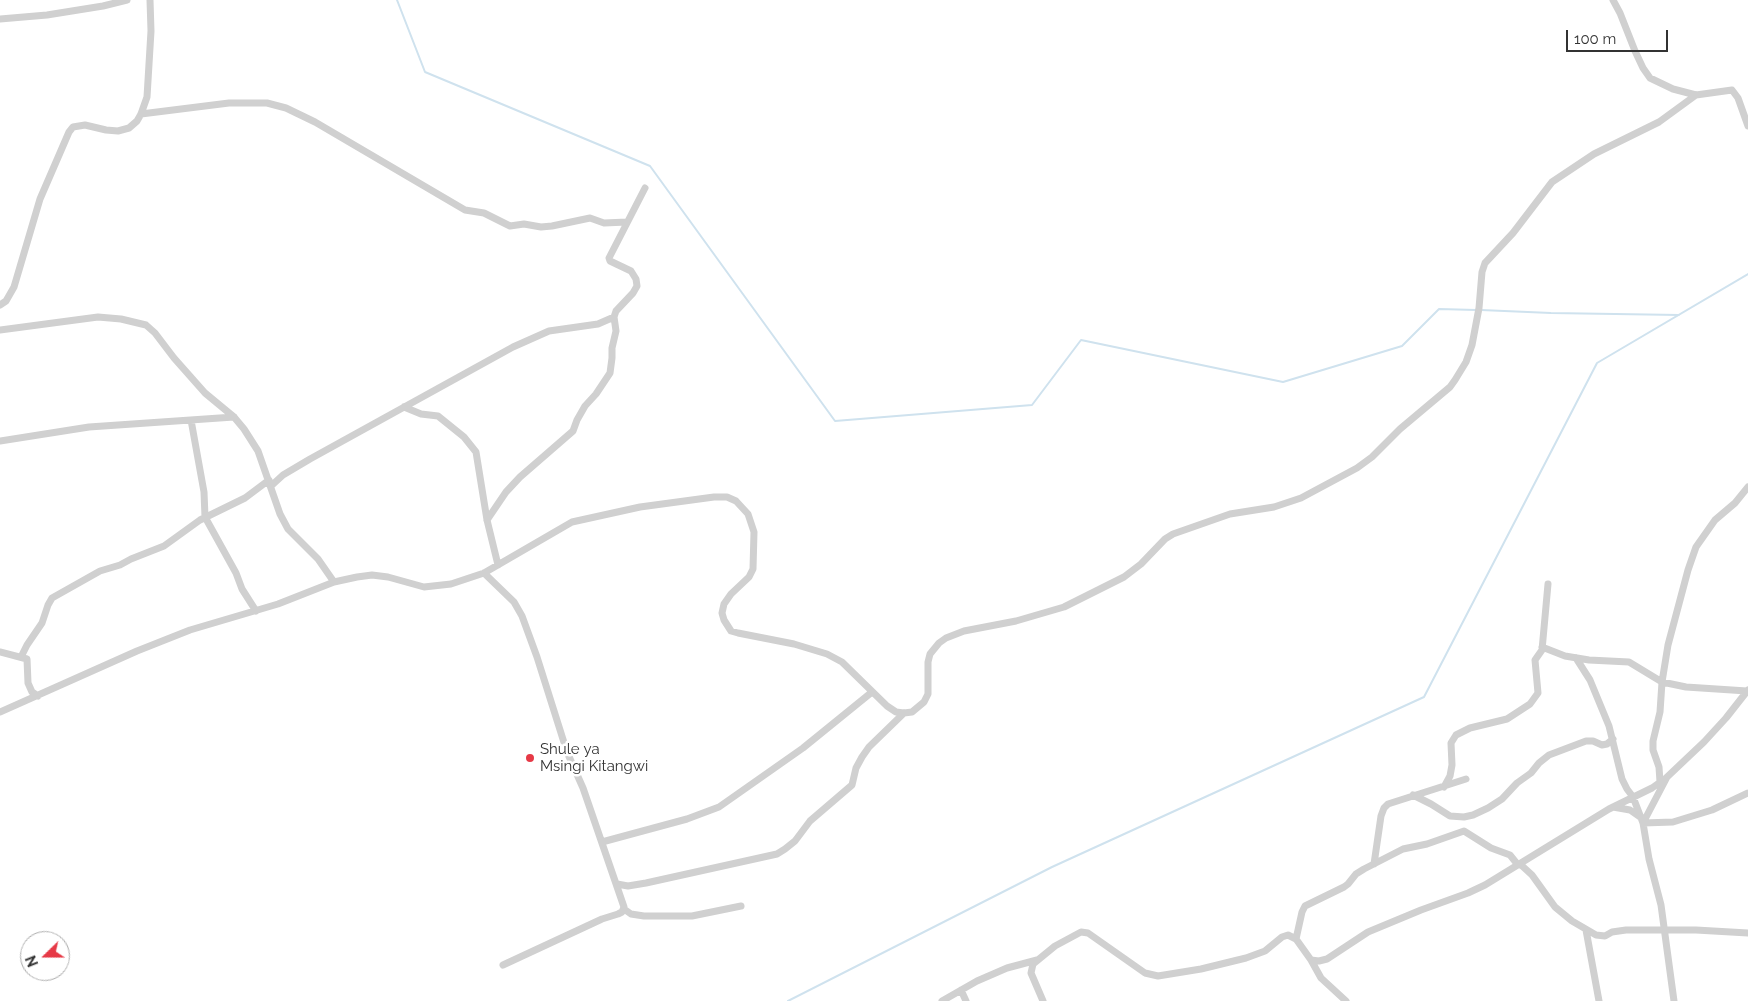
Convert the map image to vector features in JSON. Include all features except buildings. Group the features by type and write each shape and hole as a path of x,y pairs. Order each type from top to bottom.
{"street":[{"path":"0,19 47,15 127,0"},
{"path":"0,305 6,301 14,287 40,199 69,132 73,127 85,125 118,131 129,128 137,121 141,114 147,97 151,31 150,0"},
{"path":"1613,0 1639,59 1650,78 1673,89 1696,95 1732,90 1738,98 1748,126"},
{"path":"0,703 2,711 190,630 256,611 334,582 372,575 388,577 424,587 451,584 484,573 572,522 640,507 702,498 726,497 736,501 748,514 754,532 754,558 753,569 749,577 731,594 724,604 722,613 726,626 738,633 766,638 827,654 842,662 886,706 896,712 912,712 924,702 928,694 928,662 930,654 946,638 964,631 1016,621 1064,607 1124,577 1141,564 1165,539 1173,534 1230,514 1274,508 1288,503 1327,484 1372,457 1455,380 1466,362 1472,345 1479,308 1482,272 1485,263 1513,233 1552,182 1594,154 1659,122 1696,95"},
{"path":"141,114 229,103 267,103 286,108 316,122 465,210 484,214 510,226 524,224 541,227 552,226 590,218 604,223 627,222"},
{"path":"487,520 506,492 520,477 573,431 585,406 596,394 610,373 612,348 616,331 614,317 616,311 637,286 636,279 631,271 610,261 609,258 645,188"},
{"path":"0,330 98,317 121,319 146,325 155,333 205,393 234,417 244,429 258,451 280,514 288,529 318,559 334,582"},
{"path":"21,657 42,623 52,598 100,571 120,565 130,559 164,546 205,517 245,498 310,459 472,369 534,337 561,328 598,324 614,317"},
{"path":"404,407 421,414 438,416 454,427 476,452 487,520 498,565"},
{"path":"0,441 89,427 234,417"},
{"path":"191,420 204,492 205,517 236,573 242,589 256,611"},
{"path":"1642,820 1663,780 1652,745 1660,712 1662,682 1674,622 1688,570 1696,547 1715,520 1748,487"},
{"path":"484,573 514,602 522,616 571,764 602,842 624,909 631,914 644,916 692,916 741,906"},
{"path":"1444,787 1450,776 1452,765 1451,743 1456,734 1470,728 1507,719 1530,704 1538,693 1535,660 1542,647 1548,584"},
{"path":"1542,647 1576,658 1629,662 1662,682 1686,687 1748,690"},
{"path":"0,652 27,659 28,683 32,692 38,696"},
{"path":"1576,658 1592,686 1613,740 1622,779 1633,798 1642,820 1649,859 1659,892 1674,1001"},
{"path":"1311,960 1327,959 1368,932 1468,893 1613,806 1633,798 1663,780 1704,742 1748,690"},
{"path":"602,842 687,819 719,808 803,748 872,692"},
{"path":"617,884 628,886 646,883 777,854 795,841 810,821 852,785 856,768 862,757 904,713"},
{"path":"1413,795 1450,816 1464,817 1473,815 1502,799 1517,782 1531,773 1538,763 1549,755 1586,740 1602,745 1613,740"},
{"path":"1374,864 1378,831 1384,808 1388,804 1466,779"},
{"path":"1613,806 1630,810 1642,820 1673,822 1712,810 1748,793"},
{"path":"1296,939 1302,912 1306,906 1344,887 1359,872 1403,849 1427,844 1464,831 1491,848 1510,855 1532,875 1555,906 1572,921 1591,933 1601,936 1617,930 1703,930 1748,933"},
{"path":"504,965 602,919 618,914 624,909"},
{"path":"1586,930 1600,1001"},
{"path":"1043,1001 1031,973 1033,964 1055,946 1072,936 1084,932 1145,973 1158,976 1256,955 1265,951 1285,935 1290,935 1296,939 1321,978 1346,1001"},
{"path":"942,1001 1007,968 1038,960"},
{"path":"961,990 966,1001"}],"waterway":[{"path":"397,0 425,72 650,166 835,421 1032,405 1081,340 1283,382 1402,346 1439,309 1476,310"},
{"path":"788,1001 1052,867 1424,697 1597,363 1748,274"},
{"path":"1481,310 1679,315"}],"place":[{"name":"Shule ya Msingi Kitangwi","path":"530,758"}]}
